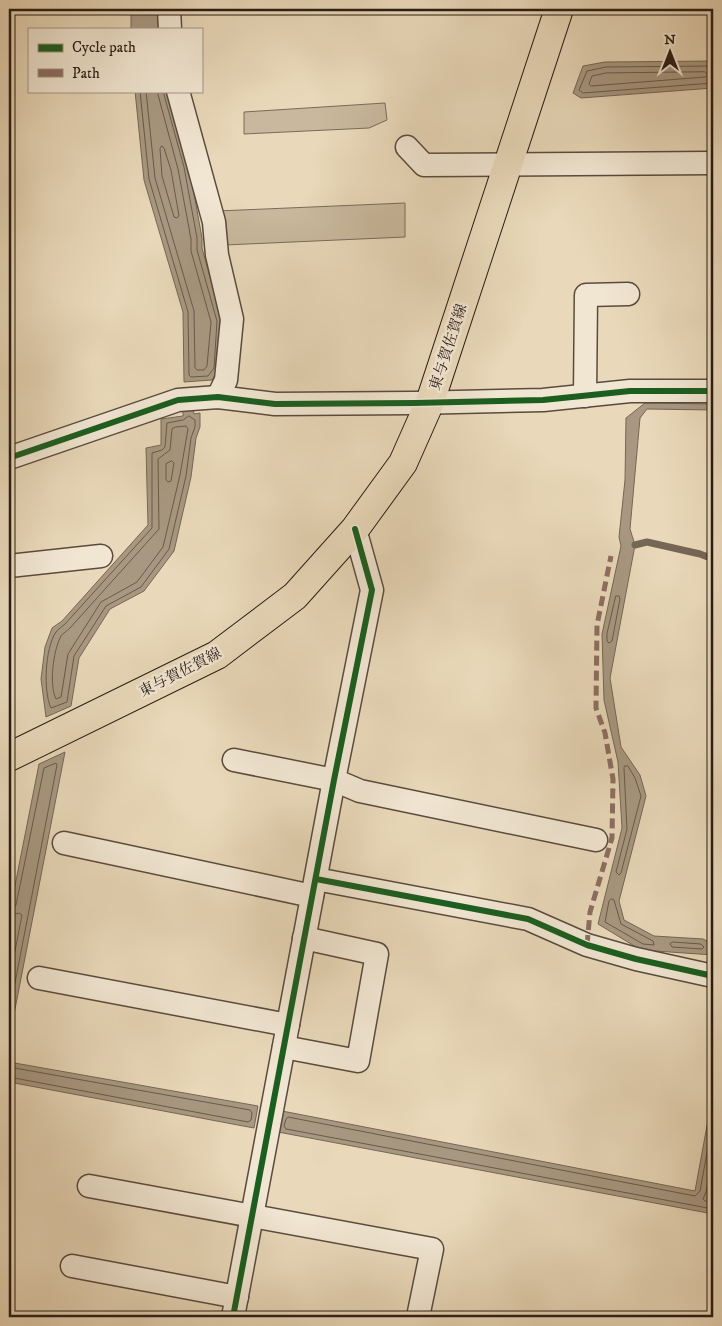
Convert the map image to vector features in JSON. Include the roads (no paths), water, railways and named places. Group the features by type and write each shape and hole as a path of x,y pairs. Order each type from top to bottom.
{"main road":[{"name":"東与賀佐賀線","path":"9,757 216,655 296,596 355,529 403,463 430,402 559,9"}],"street":[{"path":"169,9 170,28"},
{"path":"178,92 214,222 217,255 232,319 226,380 218,397"},
{"path":"407,147 424,165 713,163"},
{"path":"585,396 586,295 628,294"},
{"path":"9,458 178,400 218,397 275,404 430,402 544,400 630,392 713,391"},
{"path":"72,1266 235,1307 334,780 372,590 355,529"},
{"path":"9,566 101,556"},
{"path":"234,760 334,780 360,791 596,840"},
{"path":"64,843 314,888 528,919 587,945 636,959 713,976"},
{"path":"39,978 286,1036 358,1061 377,954 304,938"},
{"path":"89,1186 432,1249 418,1317"}],"water":[{"path":"131,9 159,9 160,28 131,28"},
{"path":"713,61 713,88 581,98 573,93 583,66 605,62"},
{"path":"135,92 168,92 189,166 202,238 202,248 222,321 218,370 212,380 184,382 183,312 144,180"},
{"path":"645,403 713,404 713,410 647,409 640,418 630,529 635,545 610,678 621,747 640,775 646,796 619,901 624,920 654,936 703,939 713,944 713,955 641,950 598,924 622,828 618,762 604,700 602,634 621,546 619,537 625,480 626,418"},
{"path":"193,408 194,414 200,413 200,427 196,438 191,477 174,551 144,591 110,609 79,658 71,706 46,717 41,679 45,647 52,628 62,621 148,525 146,448 161,445 161,419 183,416 183,409"},
{"path":"65,752 9,1040 9,916 39,764"},
{"path":"9,1062 258,1106 254,1128 9,1082"},
{"path":"713,1093 713,1214 278,1132 282,1111 695,1191"}],"waterway":[{"path":"635,545 647,542 700,554 713,559"}]}
